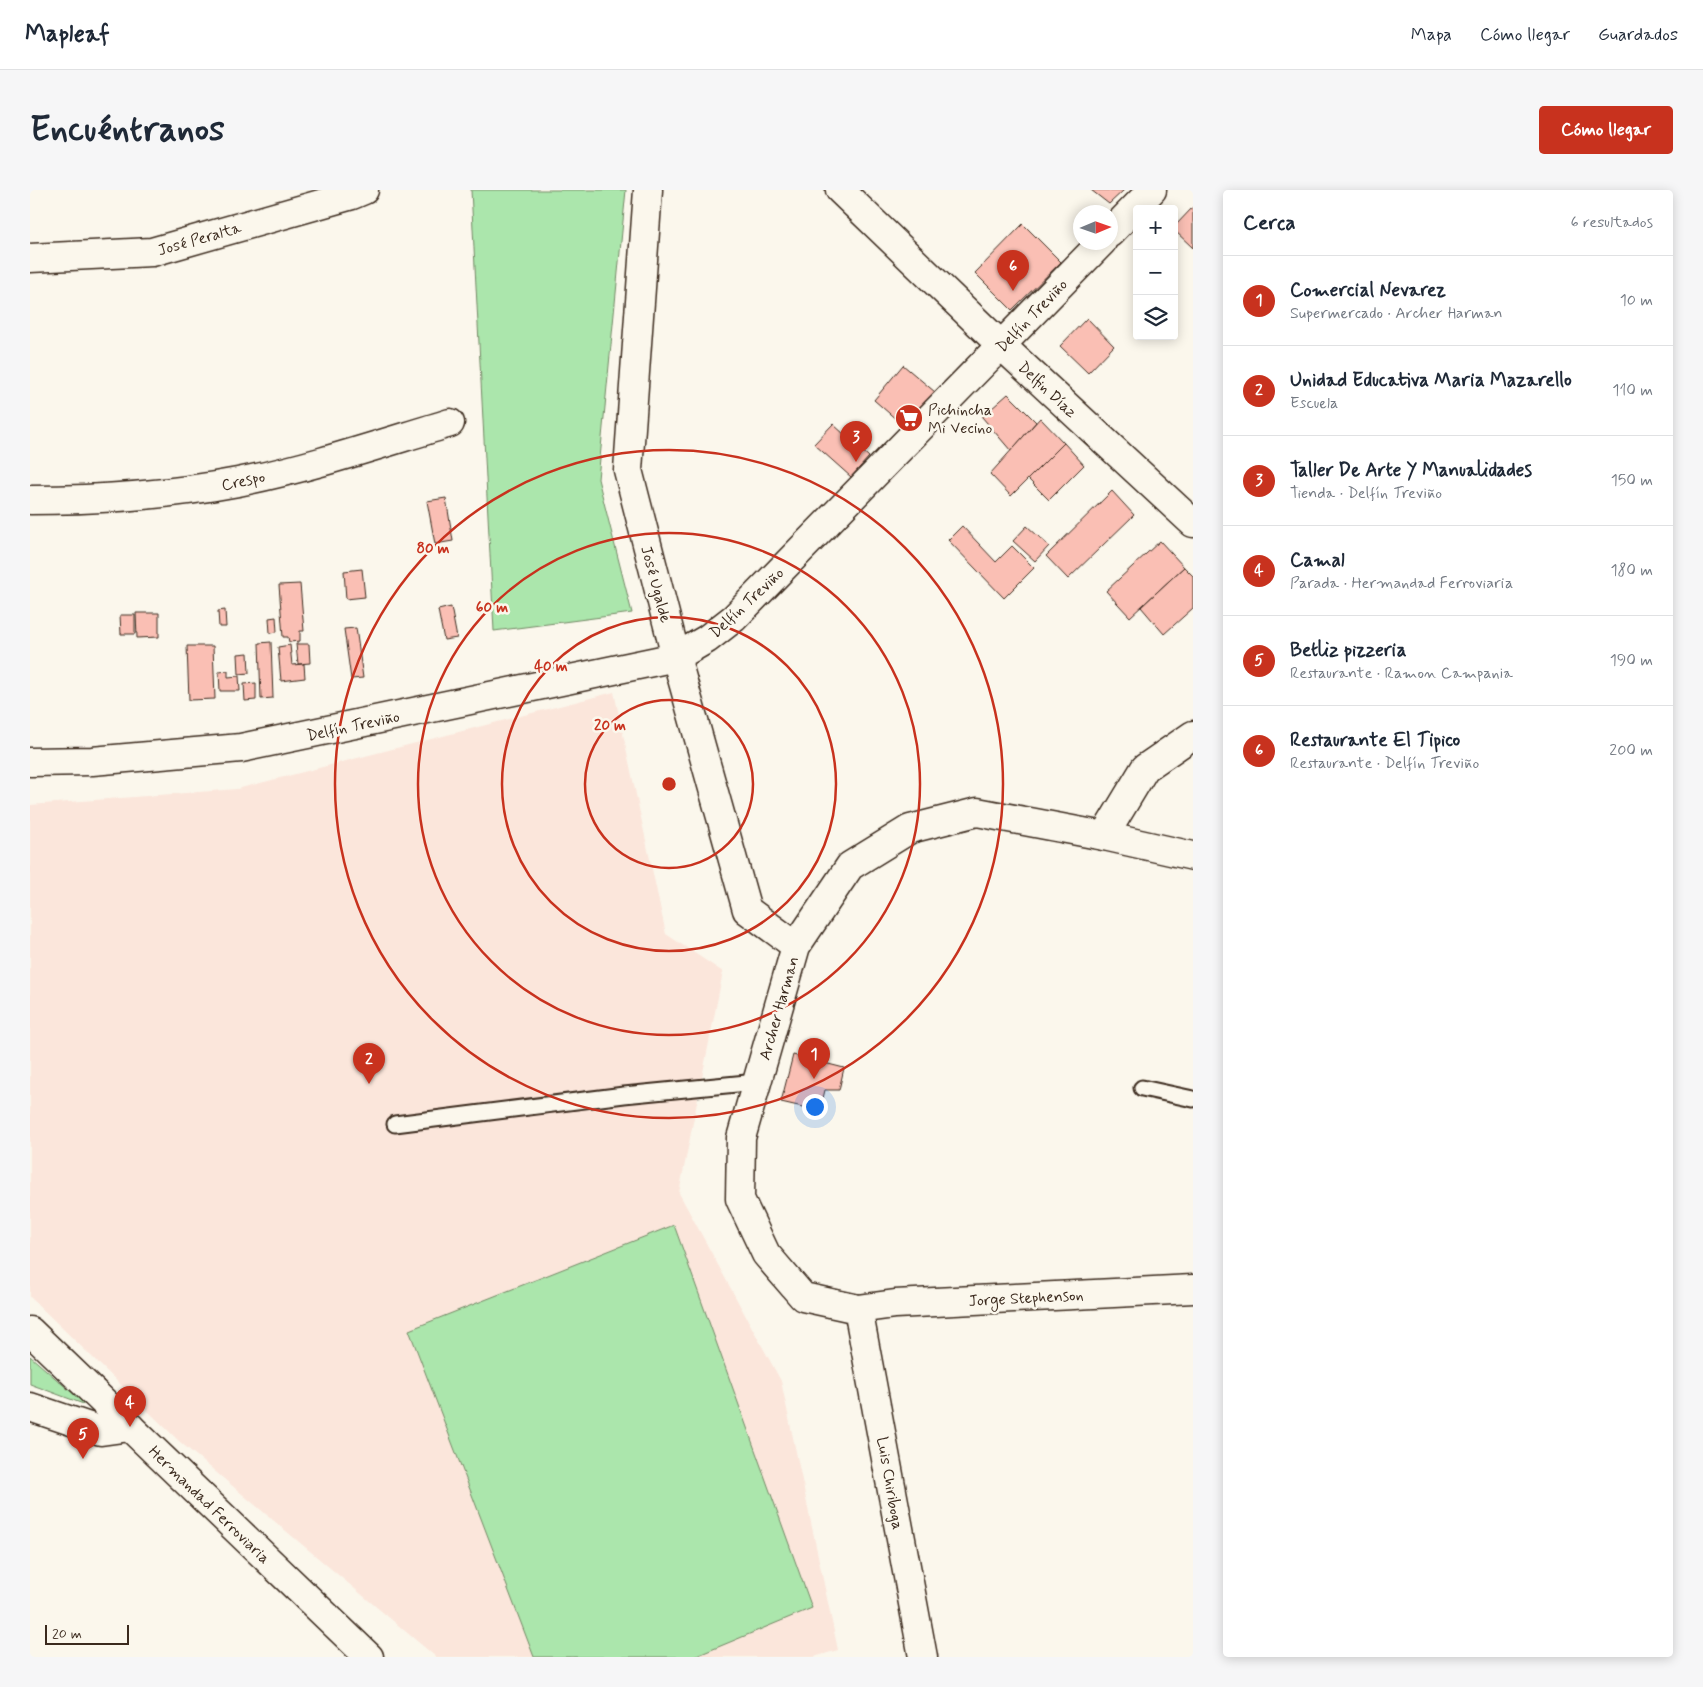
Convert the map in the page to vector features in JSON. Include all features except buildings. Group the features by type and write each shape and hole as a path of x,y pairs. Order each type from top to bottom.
{"street":[{"name":"José Peralta","path":"30,258 152,252 364,190"},
{"name":"José Ugalde","path":"648,190 628,470 676,657 747,910 796,946"},
{"name":"Delfin Díaz","path":"840,190 1002,346 1193,523"},
{"path":"1118,225 1152,190"},
{"name":"Delfín Treviño","path":"30,762 92,761 241,748 676,657 708,639 734,618 1094,250"},
{"name":"Crespo","path":"30,500 84,500 168,493 240,482 302,467 450,423"},
{"path":"1104,836 1145,768 1193,735"},
{"name":"Archer Harman","path":"858,1309 804,1297 766,1254 740,1199 741,1138 796,946 850,866 910,829 977,812 1104,836 1193,856"},
{"name":"Jorge Stephenson","path":"858,1309 895,1304 1193,1289"},
{"name":"Luis Chiriboga","path":"858,1309 923,1657"},
{"name":"Hermandad Ferroviaria","path":"30,1331 369,1657"},
{"path":"30,1407 101,1432 130,1427"}],"lane":[{"path":"394,1124 624,1095 757,1082"},
{"path":"1142,1088 1193,1099"}],"shaded area":[{"path":"614,692 666,934 723,972 679,1193 781,1381 838,1650 814,1657 436,1657 180,1442 30,1297 30,805 237,789"}],"green space":[{"path":"471,190 626,190 598,479 632,613 494,631"},
{"path":"674,1225 812,1608 694,1657 534,1657 409,1330"},
{"path":"30,1356 86,1405 30,1384"}],"place":[{"name":"Restaurante El Tipico","path":"1013,291"},
{"name":"Pichincha Mi Vecino","path":"909,418"},
{"name":"Taller De Arte Y Manualidades","path":"856,462"},
{"name":"Comercial Nevarez","path":"814,1079"},
{"name":"Unidad Educativa Maria Mazarello","path":"369,1084"},
{"name":"Camal","path":"130,1427"},
{"name":"Betliz pizzeria","path":"83,1459"}]}
